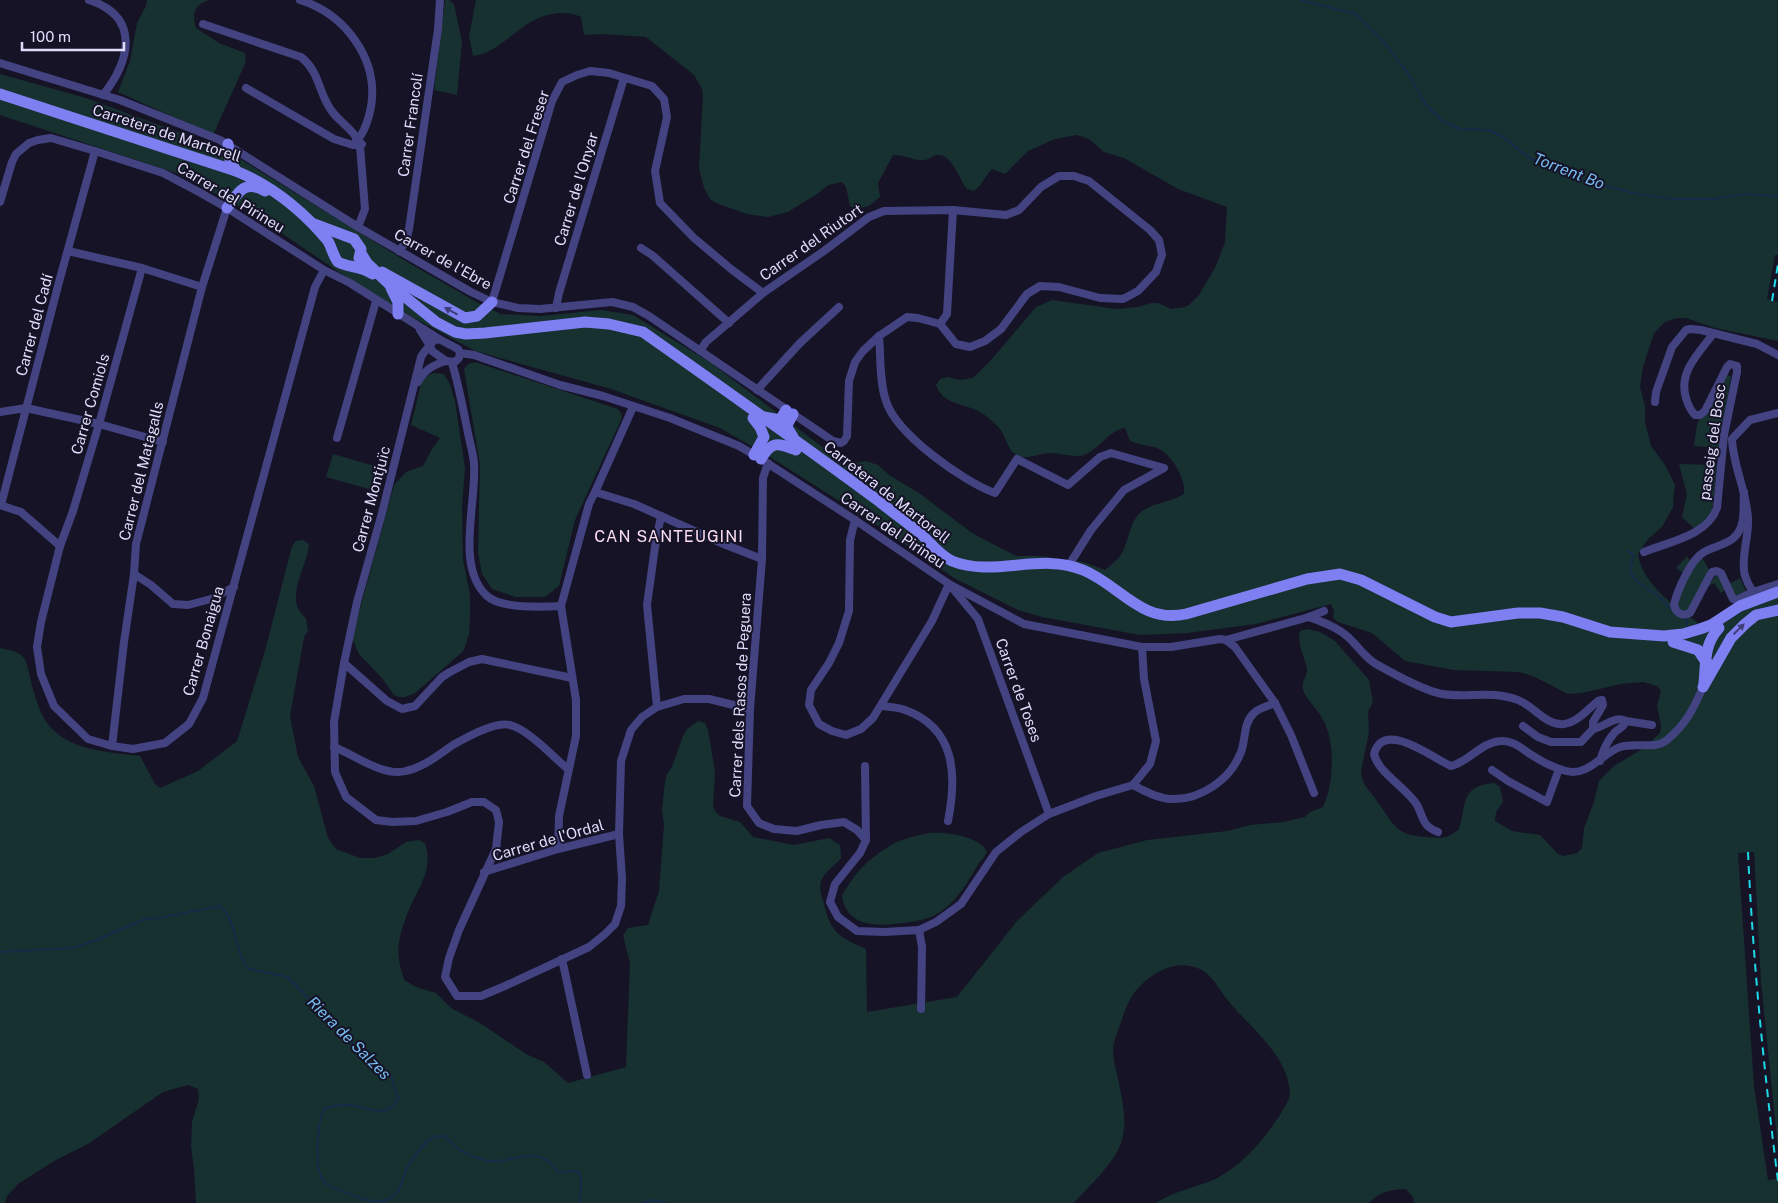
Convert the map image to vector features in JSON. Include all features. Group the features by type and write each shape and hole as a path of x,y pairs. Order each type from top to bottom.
{"main road":[{"name":"Carretera de Martorell","path":"0,94 236,171 268,186 313,224"},
{"path":"0,101 42,114 93,125"},
{"path":"228,144 230,160 236,171"},
{"path":"227,208 241,190 253,186 261,188 290,205"},
{"path":"313,224 357,242 367,263 374,268 465,318 477,316 492,302"},
{"path":"313,224 330,244 338,262 345,265 350,264 357,261 361,253"},
{"path":"334,254 336,243 347,237"},
{"path":"350,264 365,270 389,284 441,325 461,333 486,333 586,322 609,324 643,332 758,417 764,437 761,459"},
{"path":"374,268 389,284 398,302 398,314"},
{"path":"629,329 739,408 758,417 785,419"},
{"path":"739,408 750,413 772,429 785,419"},
{"name":"Carretera de Martorell","path":"758,417 888,508 920,534 938,552 952,561 975,566 1046,563 1069,565 1089,573 1143,609 1161,616 1186,614 1300,581 1340,574 1361,580 1442,621 1459,622 1518,613 1540,613 1563,617 1610,632 1664,636 1683,634 1715,626 1752,597 1775,594"},
{"path":"785,419 797,446"},
{"path":"761,459 769,447 774,445 797,446"},
{"path":"1703,687 1710,664 1730,638 1761,613 1778,610"},
{"path":"1610,632 1623,637 1657,642 1701,644 1712,636 1715,626"},
{"path":"1683,634 1701,644 1710,664"}],"street":[{"path":"89,0 103,6 117,17 122,24 126,37 124,56 118,73 103,95"},
{"path":"246,88 334,139 353,145 358,142 370,115 373,100 368,63 354,39 335,18 323,9 300,0"},
{"name":"Carrer Francolí","path":"399,251 406,242 409,229 438,29 440,0"},
{"path":"203,24 300,57 307,62 316,74 331,110 342,124 355,134 358,142 365,209 358,227"},
{"name":"Carrer de l'Ebre","path":"0,64 145,109 228,144 358,227 471,292 492,302 518,308 540,310 612,302 626,305 648,316 757,390 785,419 833,441 844,442 848,431 849,386 852,369 863,351 879,336"},
{"name":"Carrer del Freser","path":"492,302 552,102 562,82 590,71 652,86 664,99 667,118 655,171 660,203 694,238 763,293"},
{"name":"Carrer de l'Onyar","path":"556,308 624,78"},
{"name":"Carrer del Pirineu","path":"9,170 16,154 29,143 51,138 163,174 227,208 324,270 350,283 416,326 458,349 460,353 474,355 560,384 603,396 716,435 761,459 949,584 1024,624 1142,647 1171,646 1226,640 1324,611"},
{"name":"Carrer del Cadí","path":"0,505 95,151"},
{"path":"0,173 9,170"},
{"path":"0,202 3,179 9,170"},
{"name":"Carrer del Riutort","path":"700,350 706,342 763,293 824,251 869,216 884,211 953,210 1006,215 1019,210 1042,187 1060,176 1074,176 1089,181 1150,230 1159,240 1162,255 1156,272 1138,291 1123,299 1100,298 1059,287 1040,286 1027,294 1002,329 985,341 970,347 956,344 940,324"},
{"name":"Carrer del Matagalls","path":"112,746 134,574 136,544 202,287 227,208"},
{"path":"953,210 947,314 940,324 906,317 879,336 882,383 886,402 894,417 912,437 953,471 979,487 995,493 1017,459 1068,485 1100,457 1110,453 1164,468 1124,490 1091,530 1069,565"},
{"path":"641,248 664,265 729,322"},
{"path":"68,251 142,268 202,287"},
{"name":"Carrer Comiols","path":"60,546 73,511 99,424 142,268"},
{"name":"Carrer Bonaigua","path":"60,546 37,647 41,674 54,706 88,739 112,746 133,749 165,743 189,724 203,698 315,287 324,270"},
{"path":"337,438 376,301"},
{"path":"757,390 800,343 839,307"},
{"name":"Carrer del Pirineu","path":"416,326 422,332 432,351 449,362"},
{"path":"1655,402 1656,392 1664,375 1668,358 1677,340 1686,330 1690,329 1757,344 1778,354"},
{"name":"passeig del Bosc","path":"1644,552 1689,536 1714,517 1717,508 1737,366 1730,364 1727,367 1705,410 1700,415 1695,415 1691,411 1684,392 1687,372 1713,334"},
{"path":"430,346 433,341 439,339"},
{"name":"Carrer Montjuïc","path":"430,346 422,354 357,602 334,722 335,772 346,797 376,820 392,822 416,821 472,802 484,802 496,810 499,822 496,849 484,872"},
{"path":"414,388 422,374 428,369 436,364 458,360 460,353"},
{"path":"449,362 460,391 474,464 471,563 478,587 489,598 505,604 561,606"},
{"path":"558,849 559,816 576,736 576,700 561,606 589,504 633,407"},
{"path":"0,412 26,408 99,424 162,442"},
{"path":"1752,597 1744,570 1748,521 1744,492 1728,437 1750,420 1778,413"},
{"name":"Carrer dels Rasos de Peguera","path":"761,459 763,478 762,559 750,709 747,806 759,823 774,829 798,831 820,825 844,822 857,830 866,840"},
{"path":"595,492 634,504 762,559"},
{"path":"1744,492 1743,520 1740,530 1725,545 1701,553 1683,580 1674,605 1679,614 1690,613 1709,577 1715,571 1721,573 1734,600 1752,597 1778,584"},
{"path":"0,505 22,512 60,546"},
{"path":"657,707 647,605 661,516"},
{"path":"855,520 850,540 849,611 839,643 811,690 810,705 819,724 832,731 846,734 862,729 873,718 932,621 949,584"},
{"path":"134,574 151,585 173,604 188,605 211,599 234,587"},
{"name":"Carrer de Toses","path":"949,584 978,619 1049,814"},
{"path":"1308,617 1338,630 1348,637 1366,658 1376,664 1441,694 1480,694 1516,699 1549,720 1563,724 1576,720 1598,701 1602,700 1603,706 1593,722 1593,729"},
{"path":"1226,640 1235,647 1275,703 1291,735 1314,792"},
{"path":"865,766 866,840 860,853 835,884 830,902 838,917 857,931 919,930 936,922 961,904 996,852 1021,832 1049,814 1096,796 1133,785 1150,764 1156,742 1144,679 1142,647"},
{"path":"344,663 387,702 402,709 415,706 442,677 450,672 469,662 482,659 572,678"},
{"path":"1438,832 1426,825 1410,796 1378,764 1374,754 1377,746 1382,741 1386,739 1398,740 1451,766 1458,764 1487,745 1504,741 1515,744 1534,757 1559,769 1579,772 1600,761 1620,747 1634,744 1660,745 1668,740 1692,714 1703,687"},
{"path":"484,872 458,930 449,958 445,978 457,996 481,996 505,986 589,947 614,924 621,906 622,878 619,834 621,761 631,730 642,717 657,707 684,699 695,698 750,709"},
{"path":"1133,785 1171,799 1195,797 1216,784 1233,768 1241,751 1247,722 1255,712 1275,703"},
{"path":"882,706 905,709 924,720 939,734 950,753 953,797 948,821"},
{"path":"1523,726 1544,740 1562,743 1581,742 1593,729 1620,719 1652,725"},
{"path":"1600,761 1608,742 1615,732 1624,727 1626,721"},
{"path":"334,747 376,768 406,772 429,763 453,746 482,730 508,724 524,731 568,769"},
{"path":"1492,770 1547,802 1559,769"},
{"name":"Carrer de l'Ordal","path":"484,872 558,849 619,834"},
{"path":"919,930 922,947 921,1009"},
{"path":"562,959 588,1076"}],"green space":[{"path":"147,0 209,0 200,4 195,10 196,28 219,43 245,53 246,60 244,66 213,135 118,92 130,61 137,23"},
{"path":"445,0 449,0 454,4 462,42 457,95 434,90"},
{"path":"476,0 1778,0 1778,255 1775,255 1767,299 1778,302 1778,341 1715,328 1686,318 1677,318 1665,322 1654,333 1643,367 1640,387 1651,446 1665,465 1675,485 1673,507 1662,527 1648,539 1638,554 1646,576 1663,596 1703,626 1778,589 1778,1148 1761,982 1754,852 1738,853 1754,1086 1768,1180 1778,1179 1778,1203 1414,1203 1413,1197 1406,1189 1386,1192 1377,1196 1369,1203 1156,1203 1162,1199 1214,1180 1239,1163 1254,1149 1269,1130 1286,1105 1290,1093 1283,1067 1268,1044 1230,1003 1209,975 1197,968 1183,965 1169,967 1151,977 1131,997 1113,1047 1124,1115 1122,1140 1108,1165 1074,1203 196,1203 191,1146 192,1122 199,1099 198,1089 188,1085 163,1092 88,1144 54,1161 18,1184 7,1196 5,1203 0,1203 0,648 18,653 26,661 39,706 45,720 54,730 75,744 88,748 140,756 155,784 160,788 198,771 237,741 265,651 292,546 296,541 303,540 309,544 296,592 296,602 299,610 306,618 308,631 304,637 290,716 298,757 314,786 328,838 336,849 360,858 375,858 388,854 406,842 419,840 425,843 428,861 425,876 411,905 399,942 399,961 404,980 416,987 436,993 451,1008 480,1023 526,1054 544,1062 568,1083 626,1067 630,963 623,935 628,928 648,925 659,891 665,782 683,736 687,729 698,721 705,723 708,730 715,772 713,805 715,811 720,816 740,822 753,837 794,845 829,838 840,845 841,858 823,877 820,891 832,926 842,937 866,949 867,1012 957,997 1017,921 1063,877 1098,853 1147,840 1284,822 1305,817 1310,812 1323,807 1327,798 1331,775 1330,738 1320,714 1303,690 1307,668 1300,645 1300,631 1307,629 1320,632 1335,641 1369,680 1373,702 1368,712 1369,732 1361,771 1363,780 1396,827 1408,834 1447,837 1459,829 1470,792 1483,785 1494,783 1500,787 1503,802 1496,812 1495,821 1512,831 1540,835 1558,854 1564,856 1577,853 1582,848 1584,828 1594,802 1599,781 1614,766 1644,748 1660,733 1661,726 1657,705 1661,691 1657,686 1643,682 1621,684 1582,693 1568,694 1533,676 1519,672 1454,670 1405,661 1372,633 1338,622 1333,618 1334,611 1331,604 1256,624 1187,633 1140,635 1042,617 1018,610 954,578 871,521 770,457 720,428 611,389 475,351 355,283 255,215 176,173 0,115 0,74 86,98 224,149 409,263 501,314 541,316 601,310 633,315 711,363 841,461 854,463 866,461 878,465 889,475 919,493 972,533 1016,556 1040,556 1083,562 1105,570 1122,554 1132,525 1141,512 1151,506 1184,494 1183,481 1173,461 1157,448 1130,441 1125,428 1114,432 1095,449 1084,455 1046,453 1020,457 1011,450 1000,429 991,420 974,409 949,400 939,392 936,385 940,379 947,377 960,380 973,378 992,359 1036,307 1052,300 1117,309 1158,303 1171,309 1185,307 1190,304 1199,295 1216,266 1225,242 1227,207 1178,189 1124,158 1104,152 1089,139 1077,135 1055,139 1028,151 1005,174 992,169 974,191 967,189 955,168 943,156 936,155 926,160 916,160 893,155 878,183 880,197 869,206 855,209 850,206 846,187 842,182 828,185 788,212 768,217 747,214 710,199 704,188 699,168 702,89 694,75 646,37 602,34 584,35 581,17 562,13 548,15 535,20 522,27 496,47 473,56 469,36"},
{"path":"475,362 618,409 621,413 622,418 575,520 559,586 545,597 516,597 492,589 482,574 478,552 480,465 464,369 468,364"},
{"path":"433,373 444,374 450,384 455,401 465,468 462,507 463,560 470,594 469,634 464,650 460,654 415,693 399,697 394,695 382,678 359,654 352,638 394,485 406,472 423,466 440,438 411,425 421,384 425,377"},
{"path":"1727,375 1731,376 1719,448 1694,446 1697,424"},
{"path":"333,454 378,467 372,490 326,477"},
{"path":"1679,464 1717,465 1712,512 1695,529 1682,517 1687,494"},
{"path":"1687,556 1691,562 1683,573 1676,568"},
{"path":"1702,557 1710,572 1690,610 1685,612 1676,607 1687,574"},
{"path":"1717,574 1720,576 1725,590 1721,593 1714,583 1707,587"},
{"path":"1740,578 1746,591 1735,597 1729,584"},
{"path":"929,833 962,836 977,842 987,852 962,891 953,901 934,916 903,923 884,925 865,923 850,914 842,896 850,882 861,869 881,851 893,844"}],"waterway":[{"name":"Torrent Bo","path":"1300,0 1356,14 1383,41 1409,75 1426,105 1442,121 1460,129 1489,130 1502,136 1528,157 1547,166 1587,181 1637,194 1674,199 1712,199 1746,194 1778,195"},
{"path":"1628,551 1633,555 1630,571 1635,580 1661,598 1672,610"},
{"path":"1684,618 1686,618 1687,626"},
{"name":"Riera de Salzes","path":"0,952 73,948 145,919 220,906 230,920 240,954 249,969 288,977 355,1046 381,1065 391,1076 398,1098 394,1105 388,1109 377,1111 343,1105 332,1106 323,1110 319,1129 318,1157 320,1173 326,1183 334,1188 368,1200 390,1199 397,1192 407,1169 421,1148 433,1137 445,1136 459,1149 484,1160 501,1161 535,1156 543,1158 557,1171 578,1171 581,1178 580,1203"},
{"name":"Riera de Salzes","path":"642,1203 653,1200 666,1203"}],"railway":[{"path":"1772,301 1778,264"},
{"path":"1748,852 1760,1016 1778,1181"}],"district":[{"name":"CAN SANTEUGINI","path":"669,536"}]}
